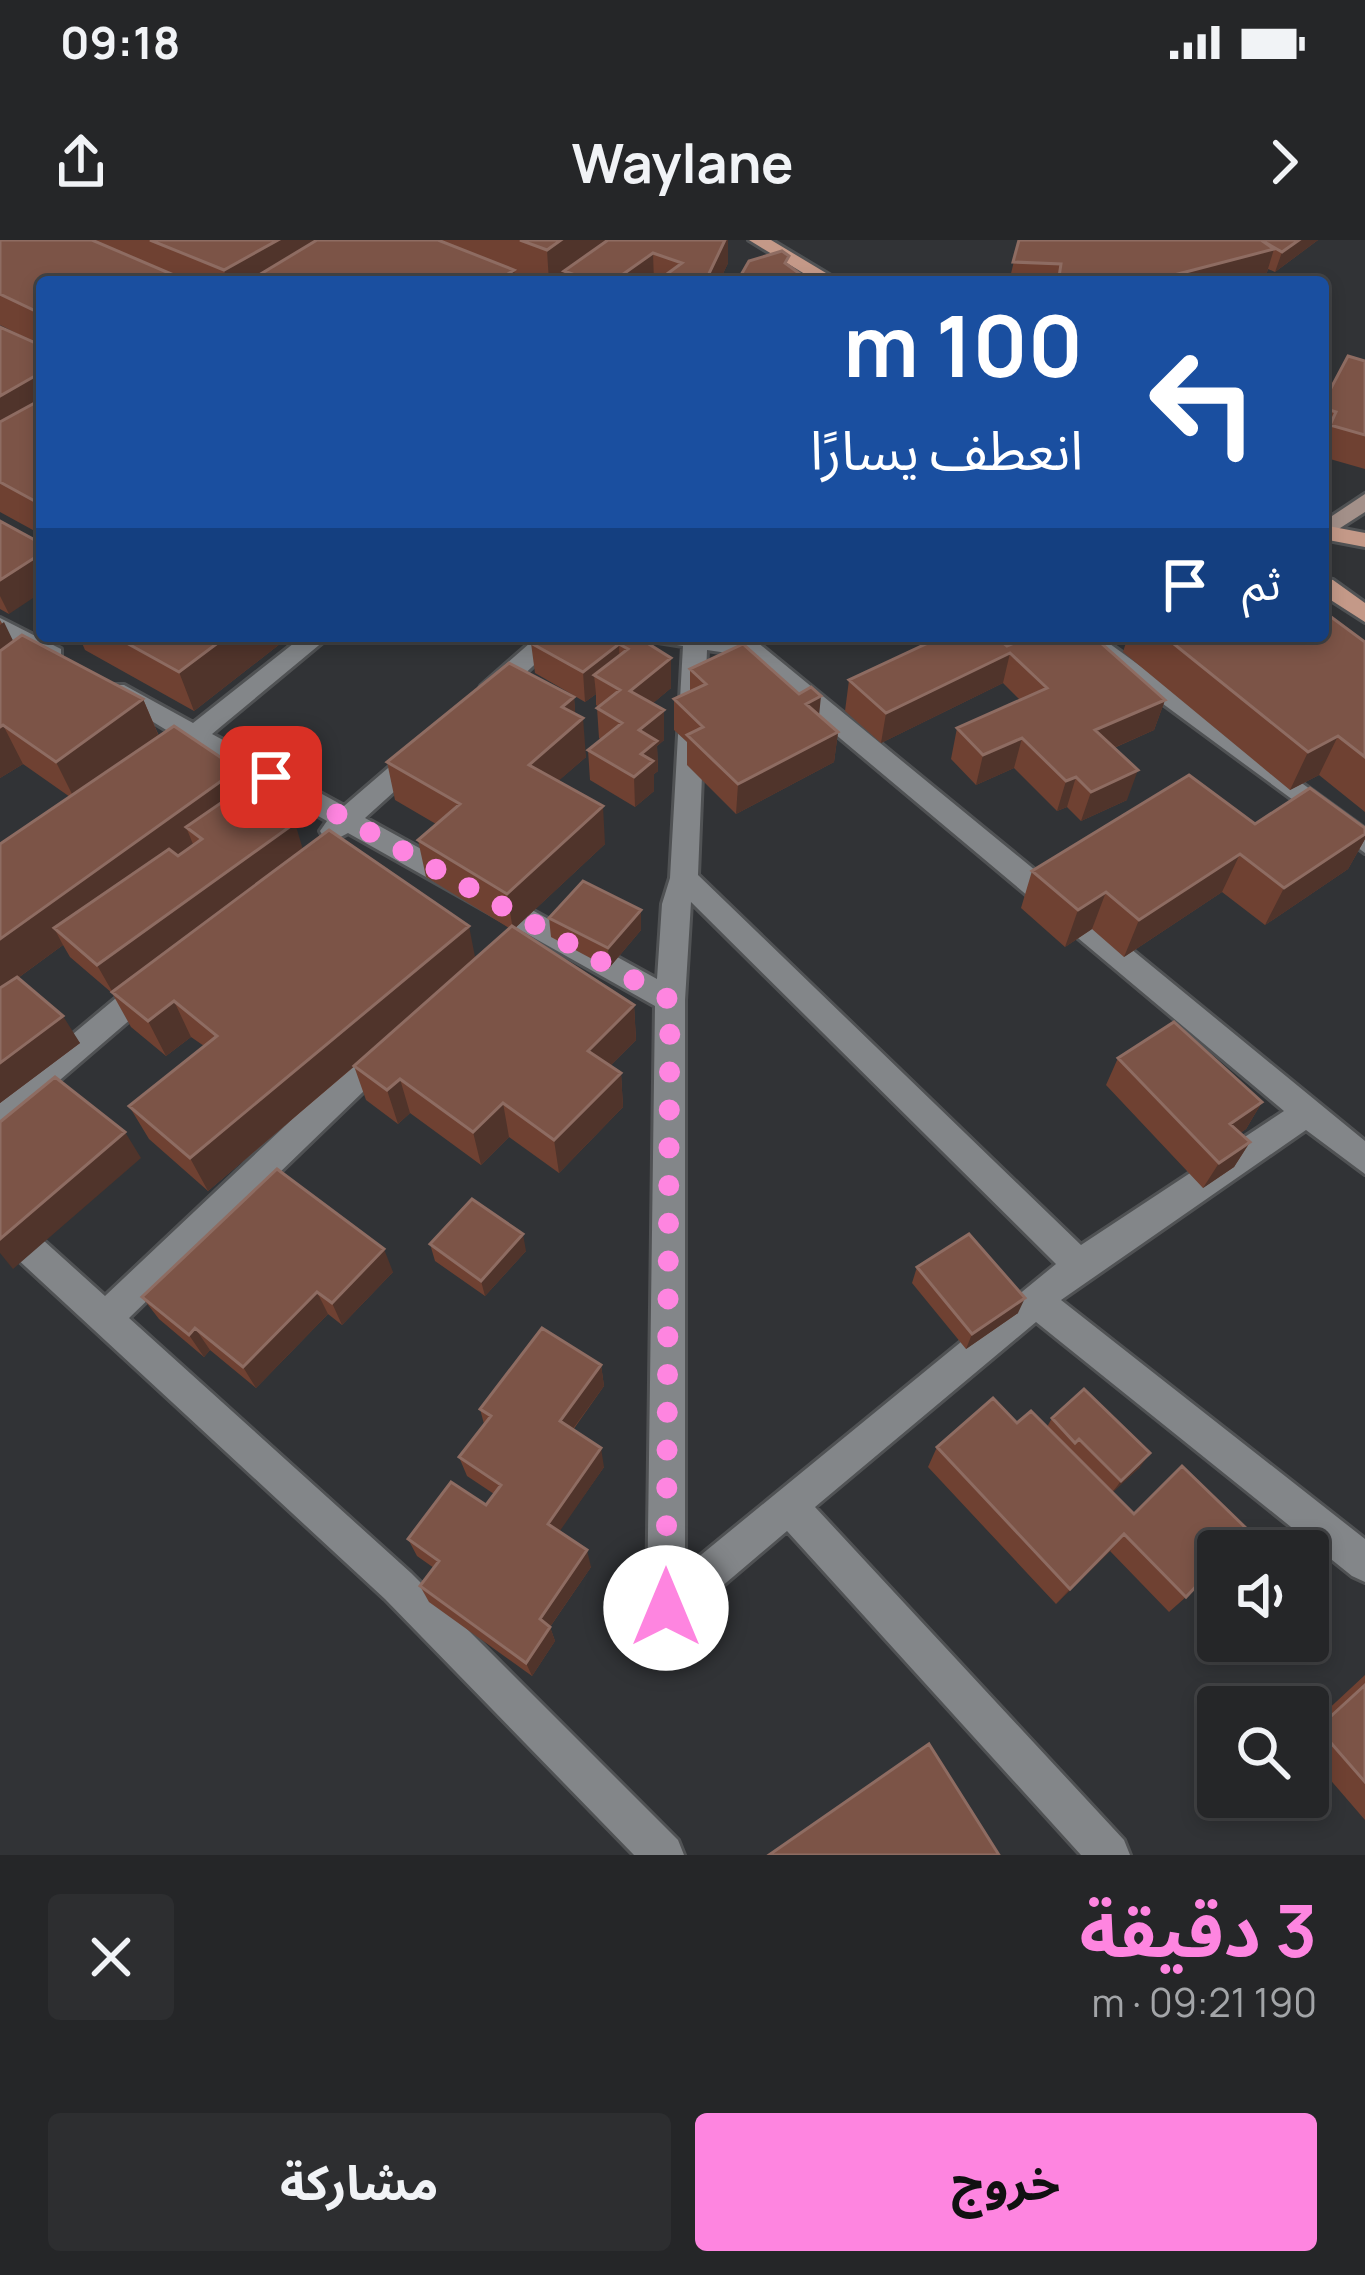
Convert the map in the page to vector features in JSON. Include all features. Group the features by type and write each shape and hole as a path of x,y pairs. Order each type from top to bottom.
{"main road":[{"path":"758,240 821,276"},
{"path":"1329,528 1365,502"},
{"path":"1329,533 1365,540"},
{"path":"1329,586 1365,590"},
{"path":"1329,589 1365,614"}],"street":[{"path":"0,626 36,638"},
{"path":"159,762 311,642"},
{"path":"467,712 546,642"},
{"path":"695,642 684,878 676,904 670,1000 666,1608 1079,1265 1308,1112"},
{"path":"708,642 748,648 1365,1160"},
{"path":"1091,642 1365,843"},
{"path":"1107,653 1126,642"},
{"path":"14,670 53,643 90,677 346,820 515,926 670,1000"},
{"path":"310,850 432,743"},
{"path":"684,878 1079,1265"},
{"path":"0,1113 164,974"},
{"path":"105,1318 406,1030"},
{"path":"0,1222 398,1586 663,1855"},
{"path":"1036,1301 1365,1563"},
{"path":"789,1506 1109,1855"}],"building":[{"path":"0,240 92,240 176,276 36,276 36,311 0,294"},
{"path":"150,240 278,240 224,270"},
{"path":"317,240 438,240 514,270 505,276 257,276"},
{"path":"520,240 561,240 547,250"},
{"path":"608,240 725,240 708,276 664,276 682,263 653,253 620,276 578,276 564,271"},
{"path":"1019,240 1261,240 1274,249 1181,276 1059,276 1061,264 1013,262"},
{"path":"1261,240 1299,240 1282,252"},
{"path":"782,251 789,256 785,263 803,276 740,276 749,261"},
{"path":"0,327 36,343 36,375 0,396"},
{"path":"1348,356 1365,361 1365,435 1330,425 1336,412 1329,410 1329,392"},
{"path":"36,402 36,502 0,482 0,422"},
{"path":"0,521 36,541 36,557 0,580"},
{"path":"1329,615 1365,642 1365,757 1338,736 1308,752 1171,642 1329,642"},
{"path":"22,635 143,699 56,762 0,727 0,651"},
{"path":"125,642 219,642 179,672"},
{"path":"646,642 671,658 630,691 664,710 639,730 657,741 641,754 653,761 634,777 588,750 622,723 597,708 620,690 594,675 628,649 619,644 583,672 531,643"},
{"path":"930,642 1002,642 1007,646 1100,642 1165,700 1095,730 1138,770 1091,792 1076,777 1066,781 1022,738 983,755 957,728 1047,688 1010,653 886,713 849,680"},
{"path":"743,644 799,694 811,687 821,696 806,704 838,732 738,784 687,735 703,727 674,699 706,684 690,669"},
{"path":"509,663 574,697 562,707 583,718 529,765 603,806 507,894 418,840 460,804 387,762"},
{"path":"174,726 238,769 0,939 0,844"},
{"path":"1189,775 1255,824 1310,788 1365,828 1365,834 1284,888 1240,854 1139,920 1106,892 1078,910 1032,871"},
{"path":"244,787 295,823 97,965 54,928 169,849 178,856 202,839 186,827"},
{"path":"329,830 469,926 190,1158 129,1106 217,1036 174,1001 148,1021 112,992"},
{"path":"583,881 641,910 608,948 549,918"},
{"path":"512,926 634,1005 588,1051 621,1073 554,1140 503,1103 473,1132 400,1079 387,1090 354,1066"},
{"path":"17,977 63,1016 0,1063 0,988"},
{"path":"1174,1022 1262,1102 1230,1124 1250,1142 1219,1163 1118,1058"},
{"path":"55,1077 125,1132 0,1239 0,1122"},
{"path":"277,1169 384,1249 332,1303 317,1292 243,1367 195,1328 189,1335 142,1297"},
{"path":"472,1199 523,1234 481,1281 430,1244"},
{"path":"969,1234 1025,1298 972,1334 917,1267"},
{"path":"542,1328 601,1365 560,1421 601,1448 548,1524 587,1550 540,1619 550,1627 526,1663 420,1586 439,1561 408,1539 451,1482 486,1505 501,1485 459,1457 491,1416 480,1409"},
{"path":"1084,1389 1150,1453 1121,1481 1052,1418"},
{"path":"993,1398 1017,1423 1031,1411 1134,1514 1182,1466 1248,1530 1197,1530 1197,1585 1186,1597 1124,1534 1070,1589 937,1447"},
{"path":"1365,1685 1365,1782 1329,1741 1329,1718"},
{"path":"929,1744 999,1855 769,1855"}],"route":[{"path":"271,777 670,1000 666,1608"}]}
